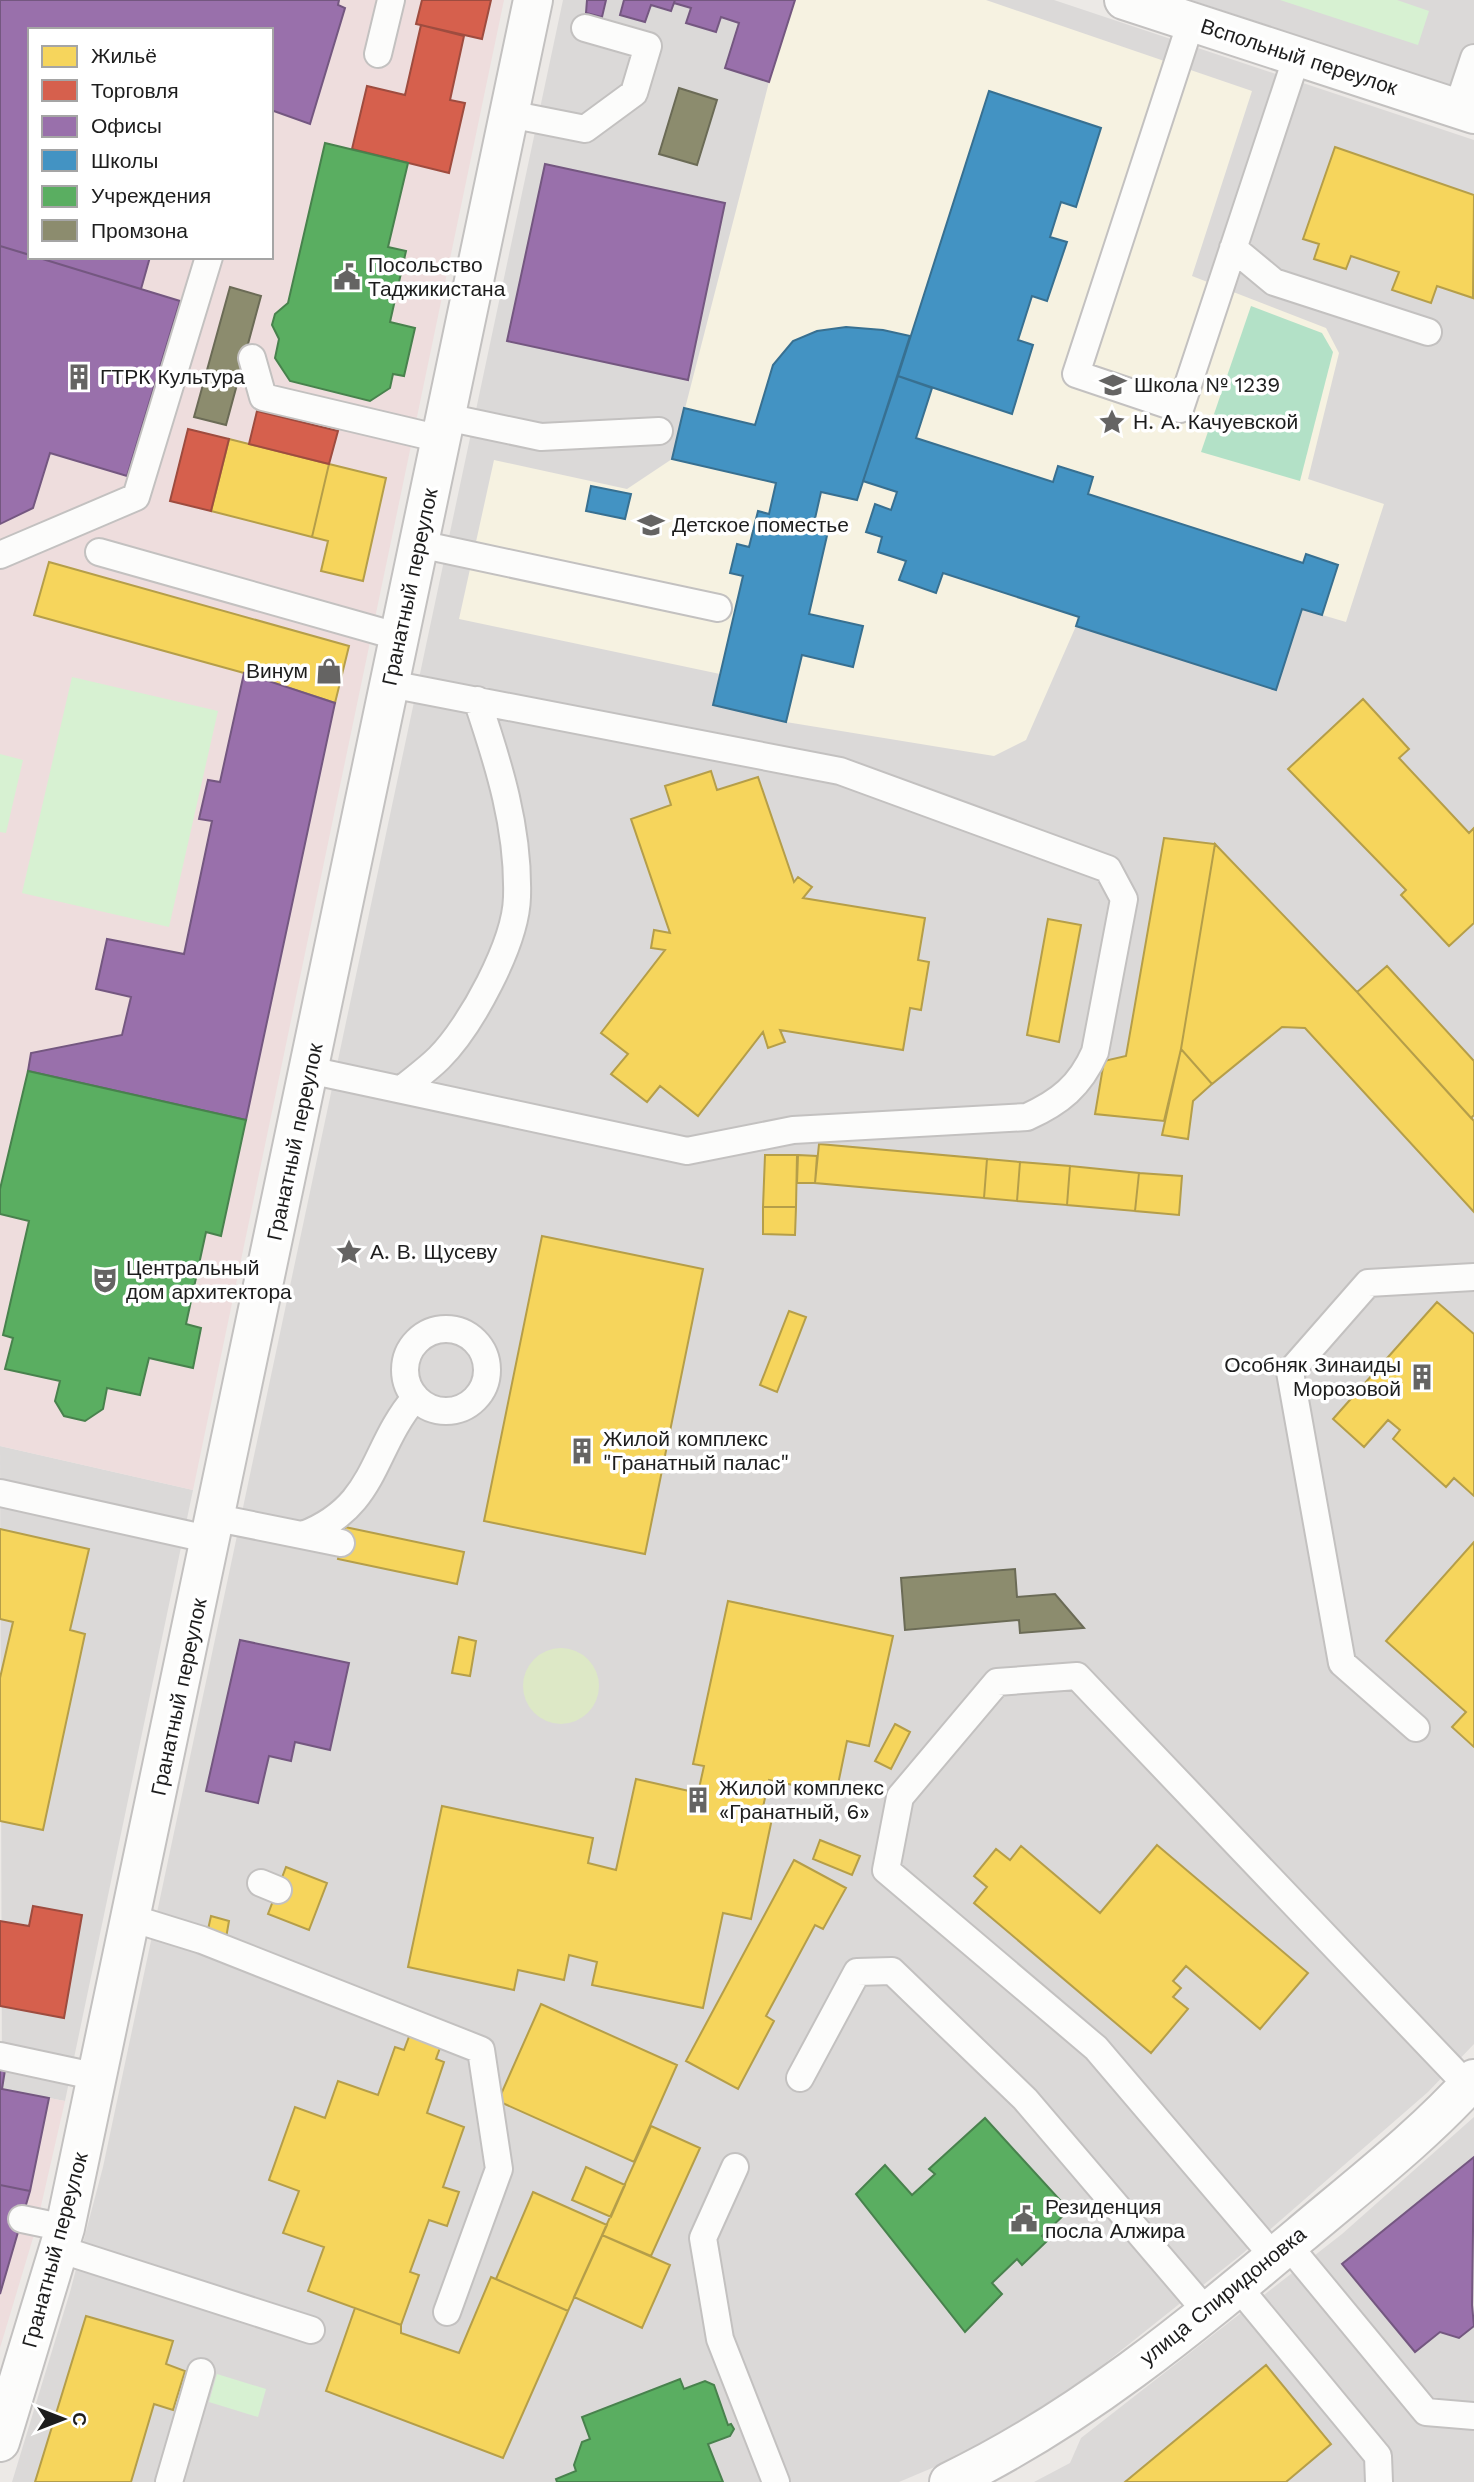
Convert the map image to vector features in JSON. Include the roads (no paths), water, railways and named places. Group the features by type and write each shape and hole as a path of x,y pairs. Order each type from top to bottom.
{"street":[{"name":"Гранатный переулок","path":"0,2442 62,2238 98,2077 533,0"},
{"name":"Вспольный переулок","path":"1124,0 1465,112"},
{"name":"улица Спиридоновка","path":"949,2482 1011,2452 1058,2424 1239,2288 1396,2154 1471,2083"}],"lane":[{"path":"378,54 391,0"},
{"path":"1191,22 1076,374 1180,409 1297,56"},
{"path":"509,114 584,129 634,93 648,46 585,28"},
{"path":"1465,112 1474,58"},
{"path":"1233,248 1274,282 1428,332"},
{"path":"0,555 136,497 208,259"},
{"path":"252,358 263,397 444,428 541,437 659,431"},
{"path":"419,544 718,608"},
{"path":"99,552 400,636"},
{"path":"309,1070 687,1151 793,1130 1027,1117 1049,1107 1071,1091 1085,1074 1095,1052 1124,899 1108,869 840,771 390,684"},
{"path":"402,1088 440,1058 475,1007 504,954 517,900 514,832 499,762 477,701"},
{"path":"1416,1728 1342,1663 1290,1372 1368,1283 1474,1277"},
{"path":"303,1535 321,1528 346,1508 371,1479 390,1436 415,1398"},
{"path":"0,1493 214,1529 303,1535 341,1543"},
{"path":"1471,2083 1077,1676 997,1682 900,1797 886,1870 1096,2048 1426,2412 1474,2416"},
{"path":"131,1918 202,1940 481,2050 499,2169 447,2312"},
{"path":"800,2078 857,1972 892,1971 1025,2099 1206,2311"},
{"path":"0,2056 98,2077"},
{"path":"735,2166 703,2238 720,2339 776,2482"},
{"path":"22,2219 62,2238 311,2330"},
{"path":"1239,2288 1378,2456 1379,2482"},
{"path":"169,2482 201,2372"}],"place":[{"name":"Посольство Таджикистана","path":"347,277"},
{"name":"ГТРК Культура","path":"79,377"},
{"name":"Школа № 1239","path":"1113,385"},
{"name":"Н. А. Качуевской","path":"1112,422"},
{"name":"Детское поместье","path":"651,525"},
{"name":"Винум","path":"329,671"},
{"name":"А. В. Щусеву","path":"349,1252"},
{"name":"Центральный дом архитектора","path":"105,1280"},
{"name":"Особняк Зинаиды Морозовой","path":"1422,1377"},
{"name":"Жилой комплекс \"Гранатный палас\"","path":"582,1451"},
{"name":"Жилой комплекс «Гранатный, 6»","path":"698,1800"},
{"name":"Резиденция посла Алжира","path":"1024,2219"}]}
